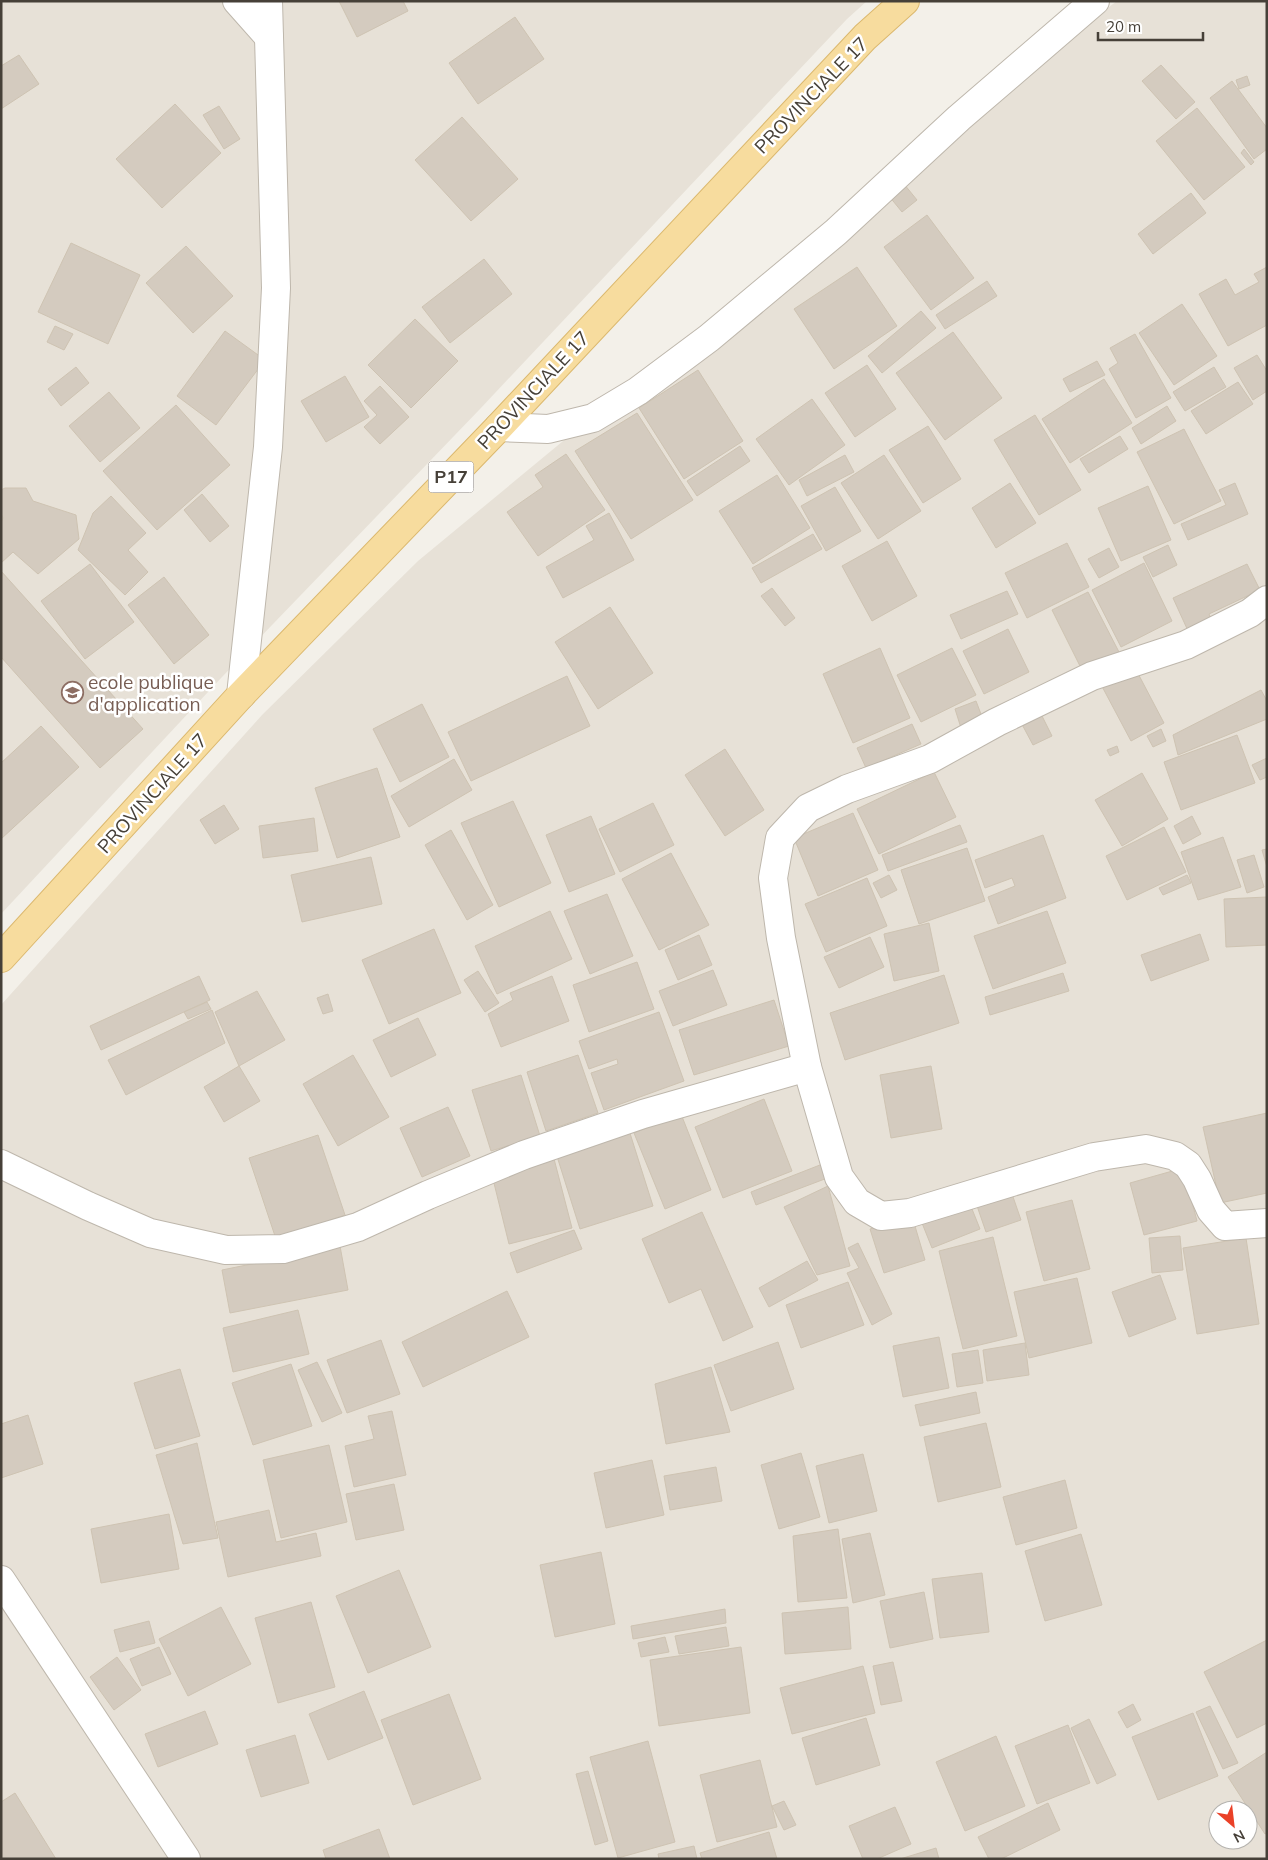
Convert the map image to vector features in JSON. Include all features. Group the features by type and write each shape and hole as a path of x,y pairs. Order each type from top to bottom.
{"main road":[{"name":"PROVINCIALE 17","path":"1,958 241,695 499,427 858,44 905,1"}],"street":[{"path":"237,1 269,37"},
{"path":"241,695 268,446 276,288 268,1"},
{"path":"499,427 548,429 593,418 638,391 709,338 836,232 966,112 1095,1"},
{"path":"1267,600 1250,612 1186,645 1092,676 997,722 930,758 847,789 808,808 780,838 773,878 781,938 807,1067 840,1177 857,1202 882,1216 910,1213 1094,1157 1146,1149 1175,1156 1188,1165 1197,1179 1211,1210 1225,1226 1267,1223"},
{"path":"1,1164 88,1206 150,1233 226,1250 283,1249 358,1227 428,1194 524,1155 643,1114 807,1067"},
{"path":"1,1580 186,1859"}],"shaded area":[{"path":"1,1 867,1 847,19 480,409 222,677 1,914"},
{"path":"1117,1 1267,1 1267,1859 1,1859 1,1005 262,715 418,561 891,170"}],"building":[{"path":"339,1 403,1 408,11 357,37"},
{"path":"515,17 544,59 478,104 449,63"},
{"path":"19,55 39,84 1,109 1,66"},
{"path":"1161,65 1195,102 1176,119 1142,81"},
{"path":"1247,76 1250,85 1239,89 1236,80"},
{"path":"1232,81 1267,128 1267,149 1254,159 1210,98"},
{"path":"175,104 221,153 162,208 116,159"},
{"path":"219,106 240,139 224,149 203,115"},
{"path":"1197,108 1245,167 1204,200 1156,141"},
{"path":"462,117 518,179 471,221 415,160"},
{"path":"1244,149 1254,162 1251,165 1241,153"},
{"path":"904,184 917,200 902,212 889,196"},
{"path":"1191,193 1206,213 1153,254 1138,234"},
{"path":"927,215 974,278 931,310 884,247"},
{"path":"71,243 140,275 108,344 38,312"},
{"path":"186,246 233,296 193,333 146,283"},
{"path":"484,259 512,294 450,343 422,307"},
{"path":"857,267 897,326 834,369 794,309"},
{"path":"1267,267 1267,325 1228,346 1199,294 1226,279 1235,295 1259,282 1254,274"},
{"path":"987,281 997,296 945,329 936,315"},
{"path":"1182,304 1217,356 1174,385 1139,333"},
{"path":"921,311 936,328 882,373 868,356"},
{"path":"415,319 458,361 411,408 368,365"},
{"path":"55,326 73,334 64,350 47,342"},
{"path":"225,331 265,360 216,425 177,396"},
{"path":"953,332 1002,398 945,440 896,373"},
{"path":"1135,334 1171,398 1136,418 1109,369 1118,363 1110,348"},
{"path":"1257,355 1267,371 1267,391 1253,400 1234,368"},
{"path":"1097,361 1105,375 1070,392 1063,379"},
{"path":"867,365 896,409 855,437 825,393"},
{"path":"76,367 89,383 61,406 48,389"},
{"path":"1214,367 1226,387 1185,411 1173,392"},
{"path":"698,370 743,441 684,479 639,408"},
{"path":"345,376 369,417 326,442 301,401"},
{"path":"1104,379 1132,423 1070,463 1042,419"},
{"path":"1238,382 1253,404 1206,434 1191,411"},
{"path":"380,386 409,417 380,444 364,427 377,415 364,401"},
{"path":"109,392 140,428 100,462 69,426"},
{"path":"812,399 845,445 789,485 756,439"},
{"path":"176,405 230,465 157,530 103,471"},
{"path":"1167,406 1176,421 1141,444 1132,428"},
{"path":"637,413 693,500 631,539 575,451"},
{"path":"1035,415 1081,490 1039,515 994,440"},
{"path":"928,426 961,479 923,503 889,450"},
{"path":"1184,429 1221,501 1174,524 1137,452"},
{"path":"1120,436 1128,449 1089,473 1080,459"},
{"path":"740,446 750,461 697,496 687,481"},
{"path":"566,454 605,510 538,556 507,512 543,487 535,475"},
{"path":"845,455 854,472 807,496 799,480"},
{"path":"884,455 921,511 878,539 841,483"},
{"path":"777,475 810,528 753,564 719,511"},
{"path":"1010,483 1036,523 996,548 972,508"},
{"path":"1235,483 1248,514 1188,540 1181,524 1226,505 1219,490"},
{"path":"1148,486 1171,540 1121,561 1098,508"},
{"path":"835,487 861,531 826,551 801,506"},
{"path":"5,488 26,488 33,501 76,515 79,539 38,574 13,552 1,563 1,522 3,518 1,514 1,490"},
{"path":"202,494 229,526 210,542 184,510"},
{"path":"111,496 146,533 128,550 148,572 125,595 78,550 93,513"},
{"path":"609,513 634,560 563,598 546,567 594,540 586,526"},
{"path":"813,534 822,549 761,583 752,568"},
{"path":"887,541 917,596 872,621 842,566"},
{"path":"1067,543 1089,587 1027,618 1005,573"},
{"path":"1168,545 1177,565 1153,577 1143,557"},
{"path":"1109,548 1119,567 1099,578 1088,559"},
{"path":"1144,563 1172,621 1121,647 1092,590"},
{"path":"90,564 134,622 85,659 41,601"},
{"path":"1247,564 1260,590 1209,614 1212,622 1189,633 1173,598"},
{"name":"ecole publique d'application","path":"1,571 143,729 100,768 1,657"},
{"path":"164,577 209,635 174,664 128,605"},
{"path":"772,588 795,618 785,626 761,596"},
{"path":"1007,591 1018,614 961,639 950,615"},
{"path":"1088,592 1119,652 1082,670 1052,610"},
{"path":"610,607 653,673 598,709 555,642"},
{"path":"1008,629 1029,672 984,694 963,651"},
{"path":"880,648 910,718 853,743 823,674"},
{"path":"952,648 976,695 921,722 897,675"},
{"path":"1133,664 1164,723 1131,741 1097,677"},
{"path":"567,676 590,726 471,781 448,732"},
{"path":"1261,690 1267,701 1267,719 1178,755 1173,735"},
{"path":"976,701 984,722 962,731 955,709"},
{"path":"422,704 449,757 400,782 373,729"},
{"path":"1037,706 1052,736 1033,745 1017,715"},
{"path":"912,724 921,744 866,768 857,748"},
{"name":"ecole publique d'application","path":"41,726 79,767 1,839 1,763"},
{"path":"1161,729 1166,741 1153,747 1147,736"},
{"path":"1237,735 1255,783 1181,810 1164,762"},
{"path":"1117,746 1119,752 1110,756 1107,750"},
{"path":"725,749 764,810 725,836 685,775"},
{"path":"1267,758 1267,777 1260,780 1252,765"},
{"path":"454,759 472,790 409,827 391,796"},
{"path":"377,768 400,837 337,858 315,788"},
{"path":"934,772 956,817 879,854 857,809"},
{"path":"1142,773 1168,819 1122,846 1095,800"},
{"path":"513,801 551,883 499,907 461,823"},
{"path":"653,803 674,845 620,872 599,829"},
{"path":"224,805 239,829 215,844 200,820"},
{"path":"853,813 878,870 818,896 794,838"},
{"path":"591,816 615,874 569,892 546,835"},
{"path":"1192,816 1201,834 1183,844 1174,826"},
{"path":"314,818 318,851 263,858 259,826"},
{"path":"960,825 967,842 888,871 882,855"},
{"path":"1164,827 1186,872 1127,900 1106,856"},
{"path":"451,830 493,905 467,920 425,845"},
{"path":"1043,835 1066,898 998,924 988,897 1015,886 1012,878 985,888 975,860"},
{"path":"1223,837 1241,887 1198,900 1181,852"},
{"path":"967,848 985,901 919,924 901,870"},
{"path":"1267,849 1267,867 1262,850"},
{"path":"671,853 709,925 659,950 622,879"},
{"path":"1254,855 1264,887 1247,893 1237,860"},
{"path":"371,857 382,904 302,922 291,875"},
{"path":"889,875 897,890 881,898 873,883"},
{"path":"1187,875 1191,883 1163,895 1159,888"},
{"path":"867,878 887,926 826,952 805,904"},
{"path":"607,894 633,956 590,974 564,911"},
{"path":"1267,897 1267,945 1226,947 1224,899"},
{"path":"550,911 572,959 497,994 475,946"},
{"path":"1047,911 1066,963 993,989 974,936"},
{"path":"929,923 939,971 894,981 884,934"},
{"path":"434,929 461,993 389,1024 362,960"},
{"path":"1200,934 1209,960 1151,981 1141,955"},
{"path":"699,935 712,965 678,980 665,950"},
{"path":"870,937 884,967 839,988 824,957"},
{"path":"637,962 654,1009 589,1032 573,985"},
{"path":"713,970 727,1005 673,1026 659,991"},
{"path":"478,971 499,1003 485,1012 464,980"},
{"path":"1063,973 1069,991 990,1015 985,997"},
{"path":"944,975 959,1023 845,1060 830,1013"},
{"path":"199,976 210,1000 101,1050 90,1026"},
{"path":"552,976 569,1021 501,1047 488,1014 513,1000 510,993"},
{"path":"257,991 285,1040 239,1066 215,1012"},
{"path":"328,994 333,1011 323,1014 317,998"},
{"path":"774,1000 789,1046 694,1075 679,1030"},
{"path":"207,1002 211,1009 188,1019 184,1012"},
{"path":"212,1010 225,1043 126,1095 108,1060"},
{"path":"659,1012 684,1081 604,1110 591,1073 618,1064 617,1059 589,1069 579,1041"},
{"path":"418,1018 436,1055 391,1077 373,1040"},
{"path":"353,1055 389,1117 338,1146 303,1084"},
{"path":"578,1055 598,1113 546,1131 527,1072"},
{"path":"239,1066 260,1101 224,1122 204,1087"},
{"path":"931,1066 942,1129 891,1138 880,1075"},
{"path":"521,1075 540,1136 491,1151 472,1090"},
{"path":"764,1099 792,1171 723,1198 695,1127"},
{"path":"448,1107 470,1156 422,1177 400,1128"},
{"path":"1267,1113 1267,1193 1220,1203 1203,1127"},
{"path":"681,1114 711,1190 665,1209 634,1133"},
{"path":"628,1127 653,1206 580,1229 555,1150"},
{"path":"318,1135 345,1215 276,1239 249,1158"},
{"path":"553,1155 572,1228 509,1244 491,1171"},
{"path":"825,1163 830,1177 756,1205 751,1192"},
{"path":"1183,1168 1197,1221 1144,1235 1130,1183"},
{"path":"828,1186 850,1266 817,1275 784,1207"},
{"path":"1011,1191 1021,1220 986,1232 976,1203"},
{"path":"968,1199 980,1229 932,1248 920,1218"},
{"path":"1072,1200 1090,1269 1044,1281 1026,1212"},
{"path":"702,1212 753,1327 723,1341 701,1289 669,1303 642,1239"},
{"path":"912,1216 925,1260 884,1273 870,1229"},
{"path":"574,1230 582,1249 517,1273 510,1253"},
{"path":"1180,1236 1183,1270 1152,1273 1149,1238"},
{"path":"993,1237 1017,1336 963,1349 939,1251"},
{"path":"1246,1238 1259,1324 1197,1334 1183,1248"},
{"path":"858,1243 892,1314 872,1325 847,1273 859,1268 848,1248"},
{"path":"340,1246 348,1290 230,1313 222,1270"},
{"path":"807,1261 818,1280 769,1307 759,1288"},
{"path":"1160,1275 1176,1319 1129,1337 1112,1292"},
{"path":"1077,1278 1092,1343 1029,1358 1014,1292"},
{"path":"848,1282 864,1325 801,1348 786,1305"},
{"path":"507,1291 529,1337 423,1387 402,1342"},
{"path":"298,1310 309,1354 233,1372 223,1328"},
{"path":"939,1337 949,1388 903,1397 893,1346"},
{"path":"381,1340 400,1394 347,1413 327,1360"},
{"path":"778,1342 794,1389 731,1411 714,1365"},
{"path":"1025,1343 1029,1375 987,1381 983,1350"},
{"path":"978,1350 983,1383 957,1387 952,1354"},
{"path":"317,1362 342,1413 322,1422 298,1370"},
{"path":"291,1364 312,1426 253,1445 232,1383"},
{"path":"711,1367 730,1432 666,1444 655,1384"},
{"path":"180,1369 200,1436 155,1449 134,1383"},
{"path":"976,1392 980,1413 920,1426 915,1405"},
{"path":"392,1411 406,1475 354,1487 345,1446 374,1439 368,1416"},
{"path":"28,1415 43,1464 1,1478 1,1424"},
{"path":"986,1423 1001,1487 938,1502 924,1437"},
{"path":"197,1443 218,1538 183,1544 156,1455"},
{"path":"329,1445 347,1522 281,1538 263,1460"},
{"path":"801,1453 820,1517 779,1529 761,1465"},
{"path":"863,1454 877,1511 829,1523 816,1466"},
{"path":"652,1460 664,1515 606,1528 594,1473"},
{"path":"716,1467 722,1501 670,1510 664,1476"},
{"path":"1065,1480 1077,1528 1016,1545 1003,1497"},
{"path":"394,1484 404,1530 356,1540 346,1494"},
{"path":"269,1510 276,1542 316,1533 321,1556 228,1577 216,1522"},
{"path":"169,1514 179,1569 101,1583 91,1529"},
{"path":"838,1529 847,1598 798,1602 793,1536"},
{"path":"870,1533 885,1595 853,1603 842,1539"},
{"path":"1081,1534 1102,1605 1045,1621 1025,1551"},
{"path":"601,1552 615,1624 555,1637 540,1565"},
{"path":"399,1570 431,1647 368,1673 336,1596"},
{"path":"982,1573 989,1632 940,1638 932,1579"},
{"path":"924,1592 933,1639 890,1648 880,1601"},
{"path":"311,1602 335,1687 278,1703 255,1618"},
{"path":"221,1607 251,1664 188,1696 159,1639"},
{"path":"848,1607 851,1649 785,1654 782,1613"},
{"path":"725,1609 726,1623 633,1639 631,1626"},
{"path":"149,1621 155,1643 120,1652 114,1630"},
{"path":"726,1627 729,1646 679,1654 675,1636"},
{"path":"665,1637 669,1652 641,1657 638,1643"},
{"path":"1267,1640 1267,1723 1237,1738 1204,1672"},
{"path":"159,1647 171,1674 142,1686 130,1659"},
{"path":"741,1647 750,1713 659,1726 650,1660"},
{"path":"117,1657 141,1690 114,1710 90,1677"},
{"path":"893,1662 902,1701 881,1705 873,1666"},
{"path":"863,1666 875,1713 792,1734 780,1688"},
{"path":"364,1691 383,1738 328,1760 309,1714"},
{"path":"449,1694 481,1779 413,1805 381,1720"},
{"path":"1133,1704 1141,1720 1127,1728 1118,1712"},
{"path":"1210,1706 1238,1763 1223,1769 1196,1712"},
{"path":"205,1711 218,1744 158,1767 145,1734"},
{"path":"1193,1713 1218,1776 1158,1800 1132,1737"},
{"path":"866,1718 880,1765 816,1785 802,1738"},
{"path":"1089,1719 1116,1775 1097,1784 1071,1728"},
{"path":"1068,1725 1090,1783 1037,1804 1015,1746"},
{"path":"295,1735 309,1783 261,1797 246,1750"},
{"path":"996,1736 1025,1806 965,1831 936,1762"},
{"path":"648,1741 675,1842 618,1858 590,1757"},
{"path":"1267,1752 1267,1833 1265,1834 1258,1823 1258,1800 1243,1800 1228,1777"},
{"path":"760,1760 777,1827 717,1842 700,1775"},
{"path":"588,1771 608,1841 595,1845 576,1774"},
{"path":"15,1793 56,1859 1,1859 1,1802"},
{"path":"784,1801 796,1825 784,1830 772,1806"},
{"path":"1048,1803 1060,1830 1001,1859 989,1859 978,1837"},
{"path":"895,1807 911,1844 877,1859 863,1859 849,1826"},
{"path":"379,1829 390,1859 326,1859 323,1850"},
{"path":"769,1832 777,1859 702,1859 700,1853"},
{"path":"694,1846 697,1859 659,1859 658,1854"},
{"path":"936,1848 939,1859 900,1859"}],"place":[{"name":"ecole publique d'application","path":"72,693"}]}
